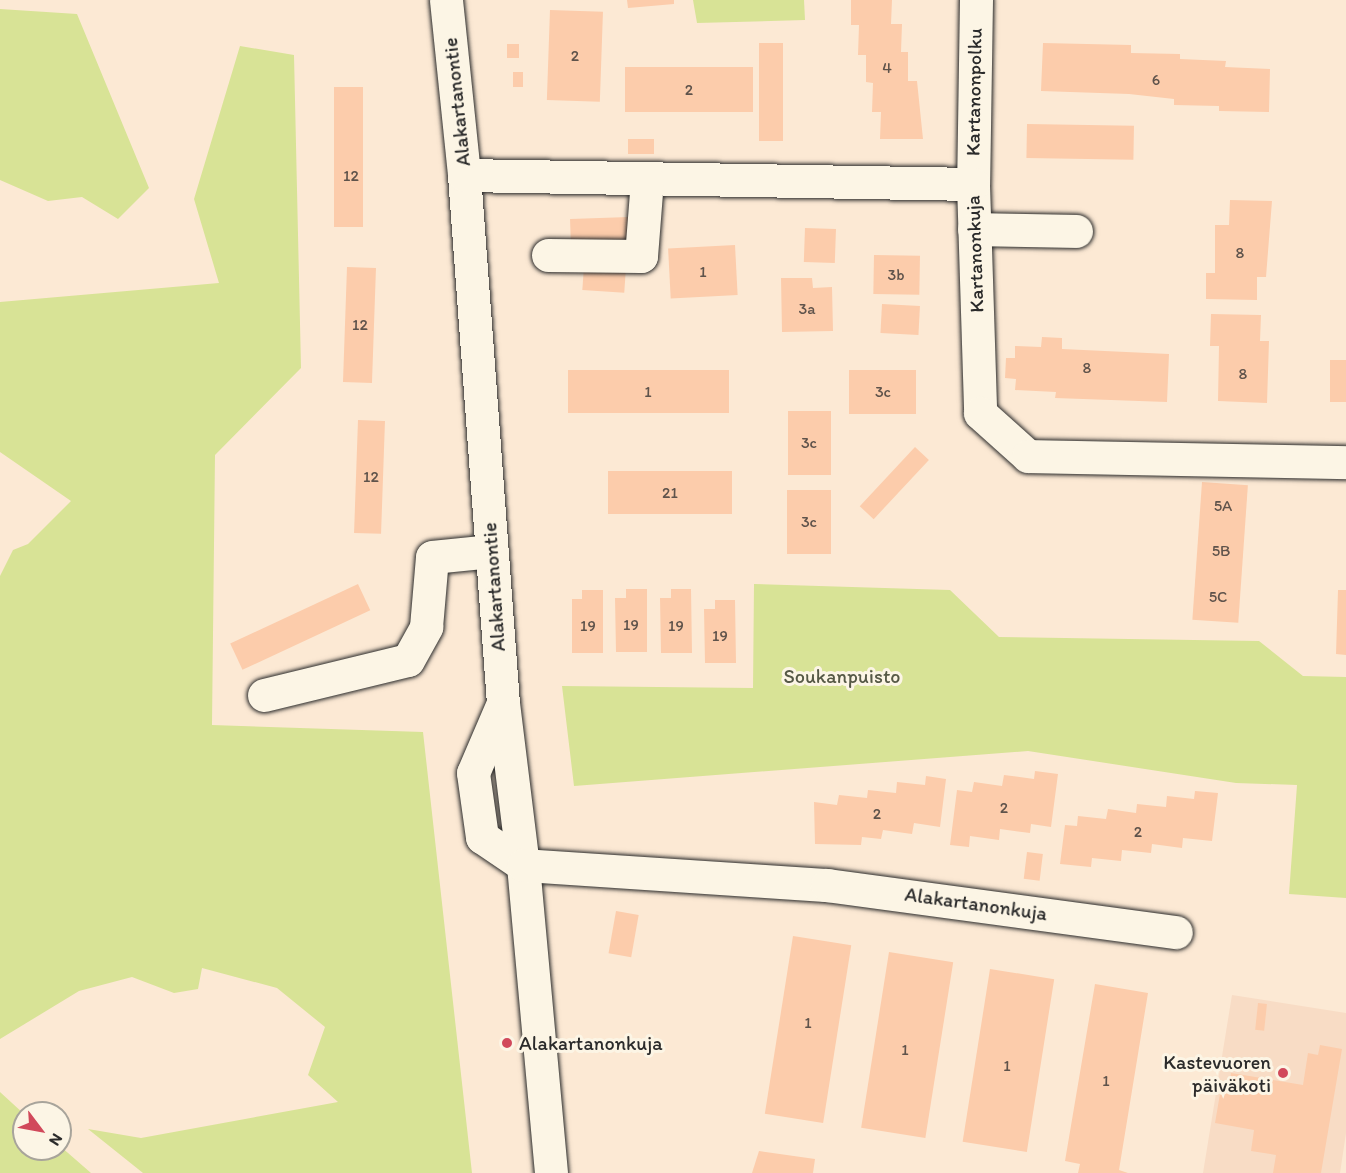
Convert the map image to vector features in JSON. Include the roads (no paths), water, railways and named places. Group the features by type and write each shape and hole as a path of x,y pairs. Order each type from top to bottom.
{"street":[{"name":"Alakartanontie","path":"446,0 464,175 503,703 523,865 551,1173"},
{"name":"Kartanonpolku","path":"973,184 976,0"},
{"name":"Kartanonkuja","path":"464,175 973,184 980,413 1028,456 1346,462"},
{"path":"548,255 641,256 647,179"},
{"path":"974,229 1076,231"},
{"path":"264,695 408,660 426,627 432,557 492,551"},
{"name":"Alakartanonkuja","path":"523,865 827,885 1176,932"}],"place":[{"name":"Alakartanonkuja","path":"507,1043"},
{"name":"Kastevuoren päiväkoti","path":"1283,1073"}],"park label":[{"name":"Soukanpuisto","path":"842,676"}]}
